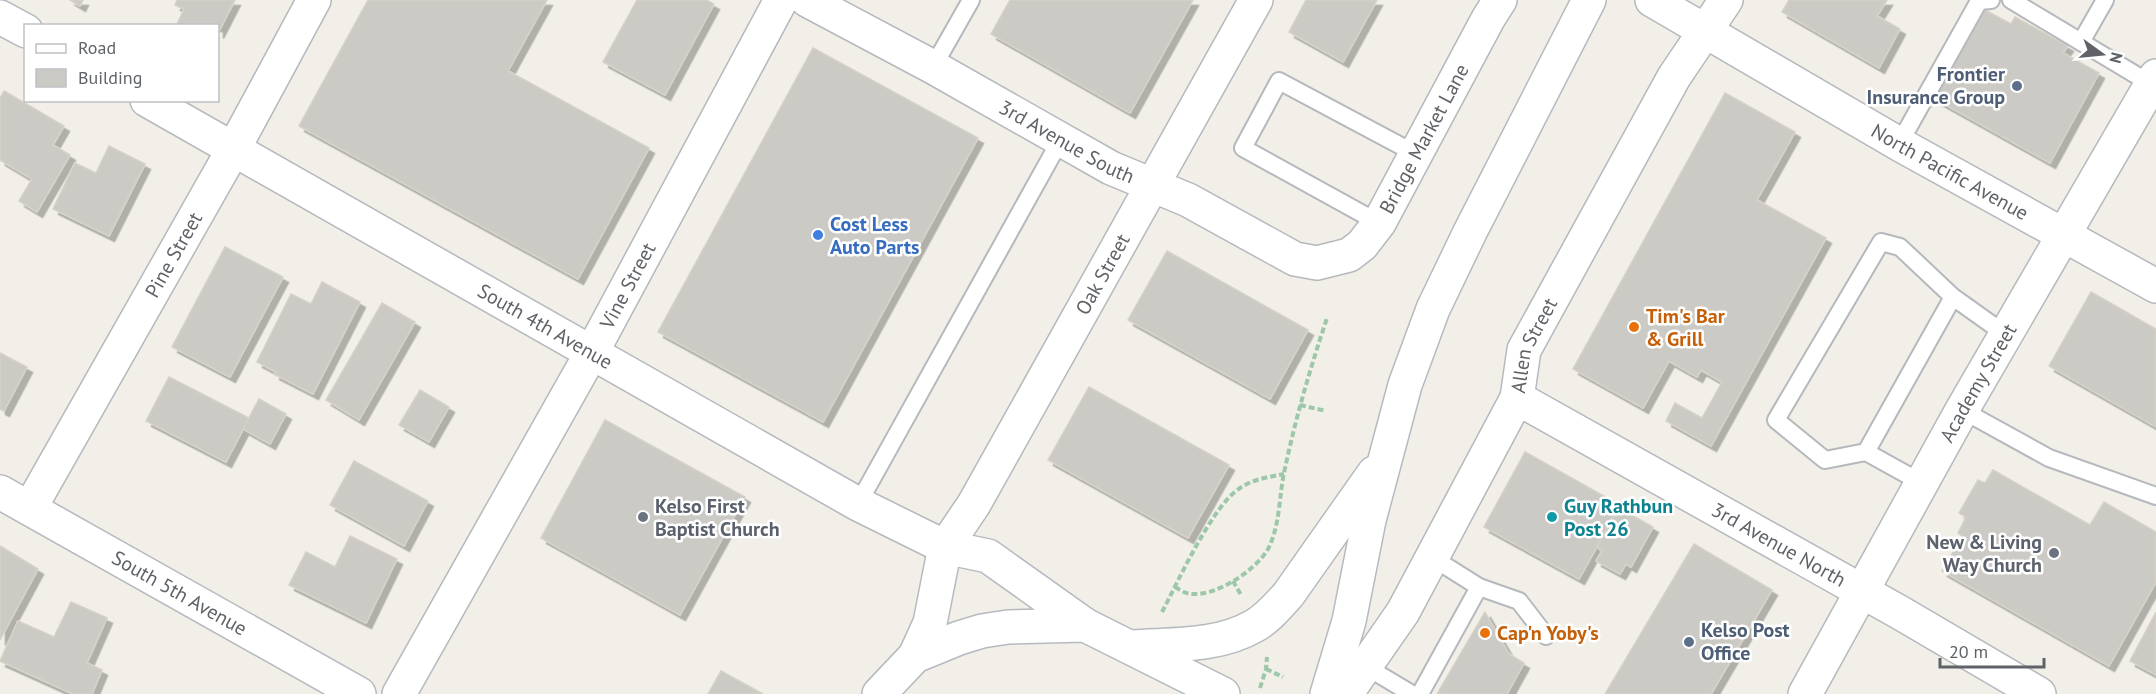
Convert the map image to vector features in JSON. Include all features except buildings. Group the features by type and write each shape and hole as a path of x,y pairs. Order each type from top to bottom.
{"street":[{"name":"Pine Street","path":"30,508 233,150 315,0"},
{"name":"Vine Street","path":"399,694 592,352 781,0"},
{"name":"3rd Avenue South","path":"807,0 933,67 1111,168 1188,200 1295,259 1317,263 1334,261"},
{"name":"Oak Street","path":"945,547 974,504 1256,0"},
{"name":"Bridge Market Lane","path":"1334,261 1349,255 1362,245 1379,223 1500,0"},
{"path":"1327,694 1349,621 1369,520 1405,385 1434,309 1470,232 1589,0"},
{"name":"North Pacific Avenue","path":"1652,0 1899,144 2156,286"},
{"name":"Allen Street","path":"1346,694 1403,612 1516,398 1524,350 1674,77 1726,0"},
{"path":"0,17 24,30"},
{"name":"Academy Street","path":"1805,694 1962,410 2154,80"},
{"name":"South 4th Avenue","path":"150,102 858,504 945,547 988,556 1085,625"},
{"name":"3rd Avenue North","path":"1516,398 1861,591 2039,694"},
{"path":"1130,647 1226,638 1259,623 1288,595 1384,458"},
{"name":"South 5th Avenue","path":"0,492 359,694"},
{"path":"879,694 915,657 930,623 945,547"},
{"path":"915,657 982,631 1008,627 1085,625 1223,694"}],"lane":[{"path":"933,67 971,0"},
{"path":"1899,144 1979,1 1991,0"},
{"path":"2011,0 2081,42 2154,80"},
{"path":"2081,42 2105,0"},
{"path":"1379,223 1243,148 1280,81 1416,154"},
{"path":"858,504 1060,139"},
{"path":"1922,483 1866,452 1826,460 1776,420 1881,243 1900,247 1953,297 2006,334"},
{"path":"1866,452 1953,297"},
{"path":"1962,410 2049,458 2156,496"},
{"path":"1432,558 1479,587 1519,601 1546,636"},
{"path":"1420,694 1479,587"},
{"path":"1365,666 1412,694"}],"path":[{"path":"1175,587 1192,594 1210,592 1233,581 1256,565 1268,548 1275,530 1284,474 1300,405 1327,318"},
{"path":"1300,405 1326,411"},
{"path":"1160,615 1226,498 1241,487 1260,478 1284,474"},
{"path":"1266,669 1283,677"}],"place":[{"name":"Frontier Insurance Group","path":"2017,86"},
{"name":"Cost Less Auto Parts","path":"818,235"},
{"name":"Tim's Bar & Grill","path":"1634,327"},
{"name":"Kelso First Baptist Church","path":"643,517"},
{"name":"Guy Rathbun Post 26","path":"1552,517"},
{"name":"New & Living Way Church","path":"2054,553"},
{"name":"Cap'n Yoby's","path":"1485,633"},
{"name":"Kelso Post Office","path":"1689,642"}]}
